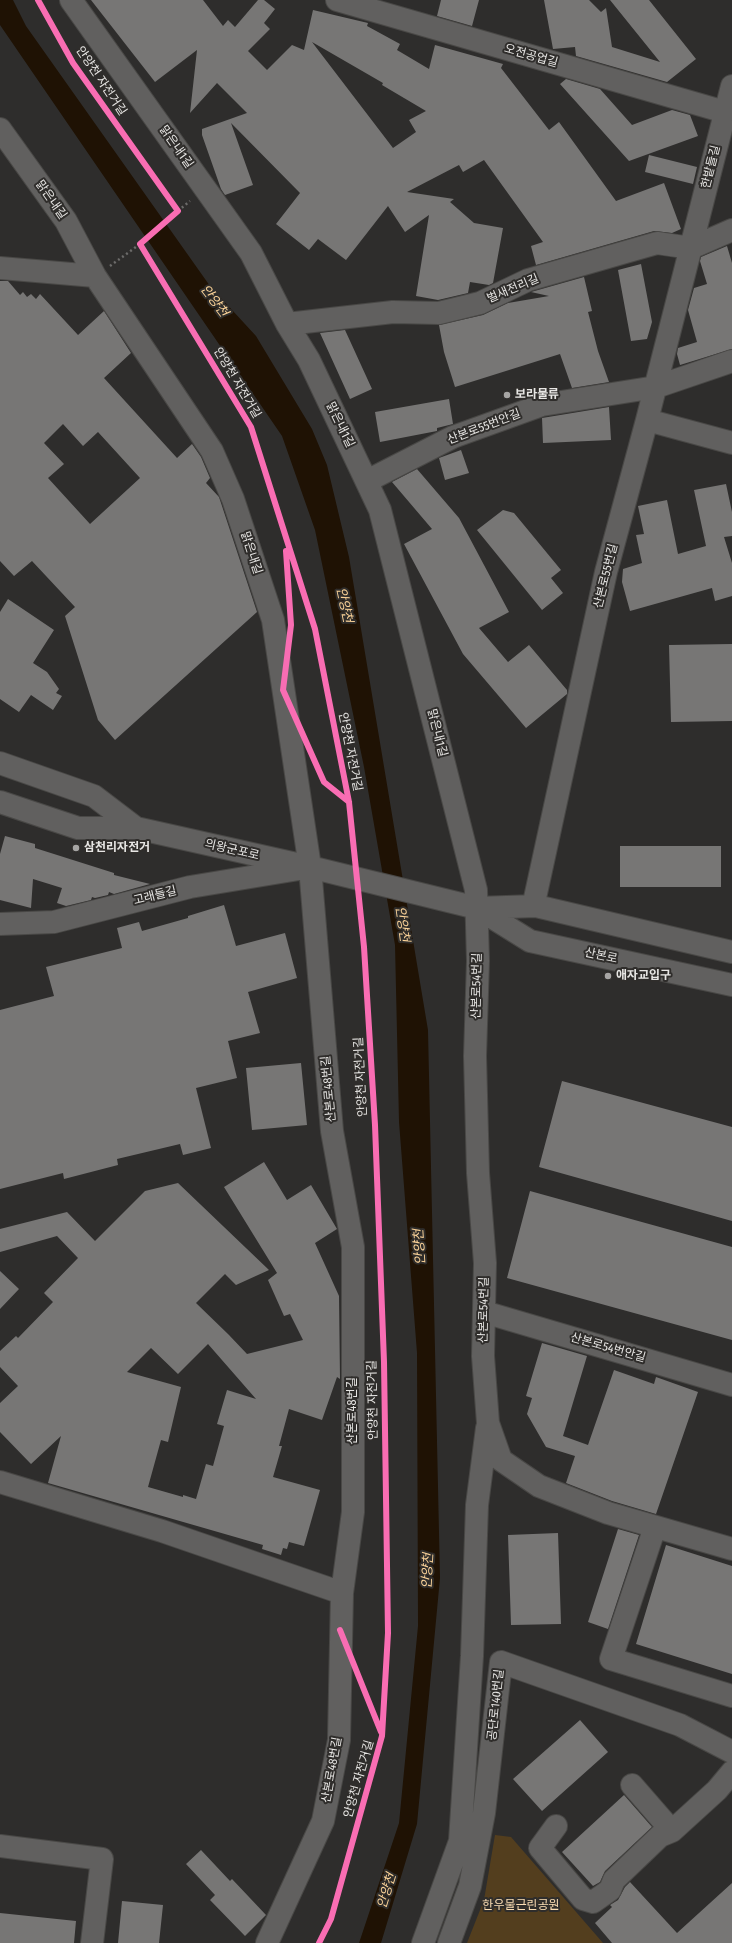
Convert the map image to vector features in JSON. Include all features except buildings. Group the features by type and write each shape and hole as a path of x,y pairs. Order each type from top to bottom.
{"street":[{"name":"맑은내1길","path":"72,0 251,253 287,324 309,360 380,510 476,890 468,906"},
{"name":"오전공업길","path":"337,0 725,112"},
{"name":"한밭들길","path":"691,248 732,86"},
{"name":"맑은내길","path":"0,129 66,221 95,276 212,451 233,499 273,620 320,870"},
{"path":"691,248 732,230"},
{"name":"벌새전리길","path":"287,324 393,312 439,312 480,303 528,280 657,243 691,248"},
{"name":"산본로55번길","path":"536,906 535,898 606,572 656,387 691,248"},
{"path":"0,268 95,276"},
{"name":"산본로55번안길","path":"367,481 453,437 542,405 656,387 732,361"},
{"path":"647,420 732,443"},
{"name":"의왕군포로","path":"0,763 94,796 136,828"},
{"name":"의왕군포로","path":"0,802 78,828 136,828 468,906"},
{"name":"고래들길","path":"0,924 54,922 190,887 320,870"},
{"name":"산본로48번길","path":"267,1943 323,1821 339,1740 342,1593 353,1512 353,1247 332,1131 320,870"},
{"path":"468,906 536,906 732,952"},
{"name":"산본로","path":"468,906 530,941 732,985"},
{"name":"산본로54번길","path":"468,906 475,1056 478,1173 485,1264 483,1356 488,1423 500,1460 540,1486 608,1513 732,1548"},
{"name":"산본로54번안길","path":"484,1312 732,1385"},
{"path":"423,1943 460,1841 472,1656 476,1505 488,1423"},
{"path":"0,1482 162,1531 342,1593"},
{"path":"655,1526 611,1659 732,1696"},
{"path":"472,1656 501,1662"},
{"name":"공단로140번길","path":"449,1943 470,1886 484,1813 501,1662 729,1744"},
{"path":"556,1826 540,1848 582,1899 593,1902 610,1890 614,1880 660,1836 672,1831 717,1790 732,1772"},
{"path":"632,1785 672,1831"},
{"path":"0,1846 102,1859 92,1943"}],"path":[{"path":"172,216 178,211 174,204"},
{"path":"95,276 142,242 144,250"}],"green space":[{"name":"한우물근린공원","path":"495,1835 511,1837 603,1943 467,1943 484,1900"}],"water":[{"name":"안양천","path":"0,0 13,0 26,26 210,286 256,336 312,429 327,465 349,557 428,1030 440,1578 417,1824 381,1943 359,1943 399,1823 418,1626 417,1353 399,1122 395,945 364,767 315,530 282,436 0,25"}],"cycle path":[{"name":"안양천 자전거길","path":"38,0 73,63 178,211 140,244 251,427 315,629 349,802 364,947 375,1125 384,1362 388,1633 382,1736 331,1919 319,1943"},
{"path":"286,551 291,625 283,690 324,782 349,802"},
{"path":"340,1630 381,1732"}],"place":[{"name":"보라물류","path":"507,395"},
{"name":"삼천리자전거","path":"76,848"},
{"name":"애자교입구","path":"608,976"}]}
